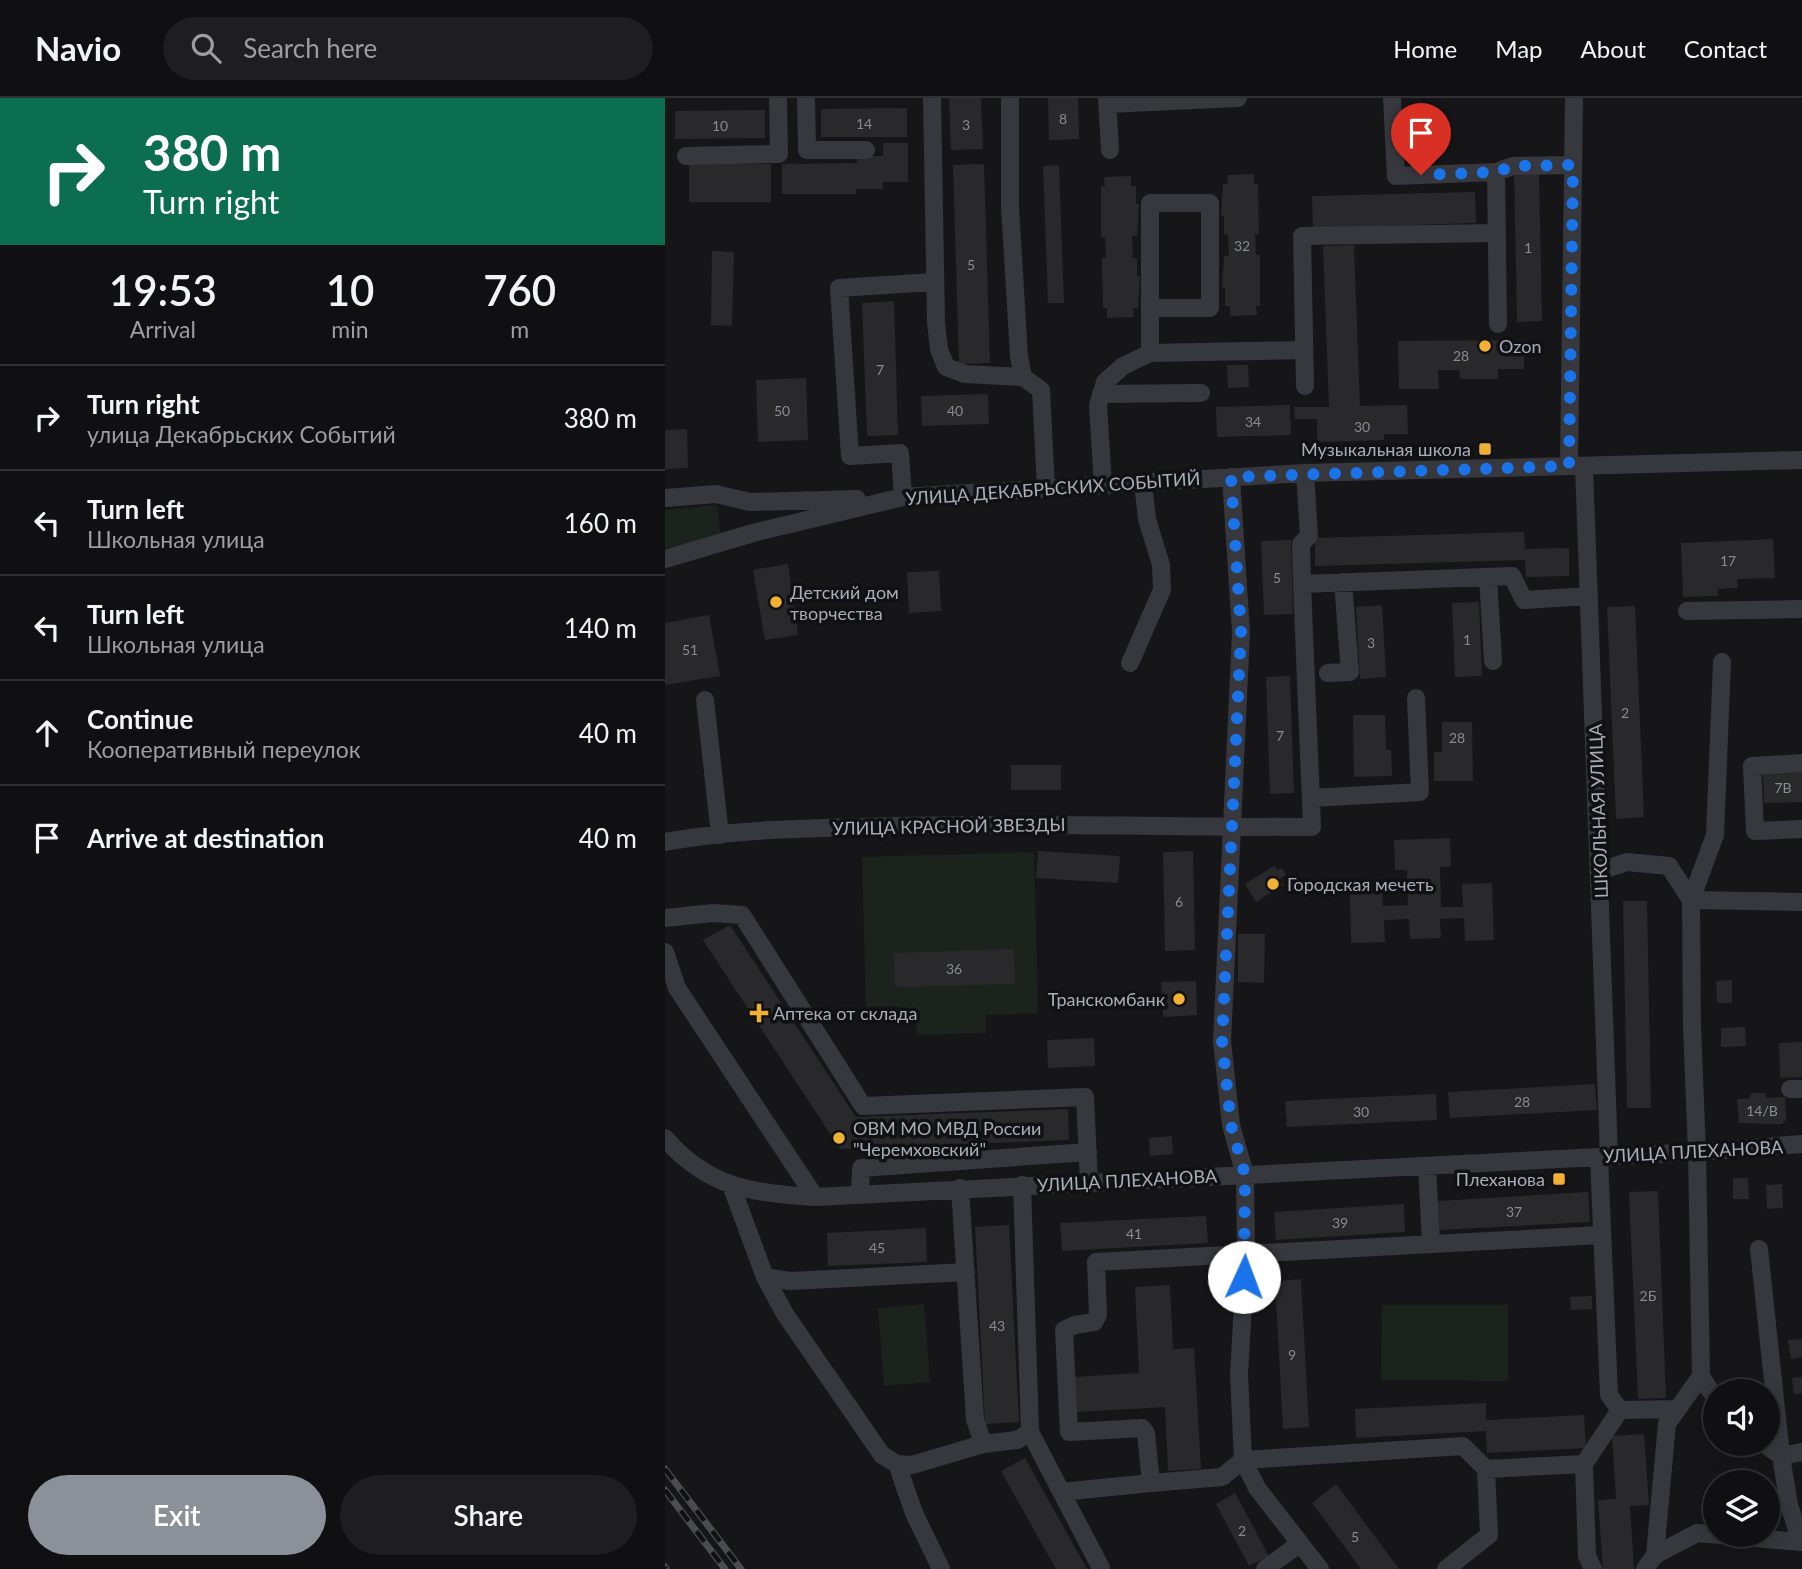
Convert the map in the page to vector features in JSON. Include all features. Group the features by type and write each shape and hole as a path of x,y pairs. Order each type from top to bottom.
{"street":[{"path":"686,156 779,154 778,98"},
{"path":"806,98 807,150 866,150"},
{"path":"932,98 934,282 939,349 946,367 965,374 1023,377 1041,390 1046,489"},
{"path":"1010,98 1010,207 1019,356 1023,377"},
{"path":"1109,150 1107,101 1238,98"},
{"path":"1392,98 1396,176 1496,172 1513,166 1573,165"},
{"name":"ШКОЛЬНАЯ УЛИЦА","path":"1574,98 1577,466 1589,596 1600,871 1604,1156 1601,1235 1609,1395 1621,1410"},
{"path":"1496,172 1498,324"},
{"path":"1150,308 1210,308 1210,203 1150,203 1150,308 1150,353"},
{"path":"1305,386 1302,236 1496,233"},
{"path":"897,498 900,453 851,456 839,288 934,282"},
{"path":"1103,485 1098,405 1105,382 1123,366 1150,353 1304,350"},
{"path":"1101,394 1201,393"},
{"name":"УЛИЦА ДЕКАБРЬСКИХ СОБЫТИЙ","path":"665,498 716,494 750,502 897,498 1305,473 1802,460"},
{"path":"1305,473 1309,536 1301,544 1311,798 1420,792 1416,698"},
{"path":"1231,477 1241,632 1222,1041 1231,1125 1245,1175 1246,1253 1239,1374 1243,1460 1257,1488 1320,1569"},
{"path":"1130,663 1162,590 1161,565 1147,519 1143,483"},
{"name":"УЛИЦА ДЕКАБРЬСКИХ СОБЫТИЙ","path":"665,559 753,533 897,498"},
{"path":"1302,584 1512,576 1524,600 1589,596"},
{"path":"1488,577 1493,661"},
{"path":"1328,673 1350,672 1343,582"},
{"path":"1687,611 1802,609"},
{"path":"1703,1379 1692,1027 1691,900 1715,835 1722,662"},
{"path":"705,700 720,835"},
{"path":"1802,763 1752,766 1755,831 1802,828"},
{"name":"УЛИЦА КРАСНОЙ ЗВЕЗДЫ","path":"665,842 806,828 975,825 1312,827 1311,798"},
{"path":"1600,871 1627,862 1669,866 1691,900"},
{"path":"1691,900 1802,902"},
{"path":"665,918 713,913 742,915 863,1106 1085,1097 1089,1182"},
{"path":"665,952 677,988 815,1197"},
{"name":"УЛИЦА ПЛЕХАНОВА","path":"669,1143 702,1170 731,1185 762,1194 815,1197 1697,1152 1802,1144"},
{"path":"860,1194 861,1168 1088,1152"},
{"path":"1427,1166 1431,1244"},
{"path":"731,1185 765,1276 785,1314 882,1455 897,1464 912,1465 983,1444 1017,1440 1030,1432"},
{"path":"1022,1185 1030,1432 1101,1568"},
{"path":"960,1188 975,1419 983,1444"},
{"path":"1151,1483 1146,1433 1142,1428 1069,1432 1063,1330 1094,1322 1098,1315 1096,1262 1601,1235"},
{"path":"1650,1562 1697,1533 1801,1542 1789,1505 1781,1457 1759,1249"},
{"path":"765,1276 790,1281 966,1272"},
{"path":"1650,1562 1667,1424 1701,1376"},
{"path":"1593,1569 1587,1556 1584,1464 1621,1410 1677,1409"},
{"path":"1061,1492 1222,1477 1243,1460 1463,1446 1486,1469 1489,1535 1446,1569"},
{"path":"1781,1457 1802,1452"},
{"path":"897,1464 914,1513 941,1569"},
{"path":"1486,1469 1584,1464"},
{"path":"1265,1569 1299,1544"}],"shaded area":[{"path":"717,505 721,534 665,549 665,510"},
{"path":"1034,852 1038,1013 986,1015 986,1033 917,1035 916,1019 900,1019 899,1006 866,1007 862,857"},
{"path":"924,1304 930,1382 884,1386 878,1308"},
{"path":"1382,1305 1508,1305 1508,1381 1381,1380"}],"building":[{"path":"949,98 981,98 983,149 951,150"},
{"path":"1048,98 1078,98 1079,139 1049,140"},
{"path":"907,108 907,137 821,137 821,109"},
{"path":"765,110 765,138 675,139 675,111"},
{"path":"883,143 908,143 908,182 883,182 883,189 856,189 856,194 782,194 782,164 857,163 857,156 883,156"},
{"path":"689,164 771,164 771,202 689,202"},
{"path":"984,164 990,363 959,364 953,165"},
{"path":"1059,165 1064,303 1048,303 1043,166"},
{"path":"1539,172 1542,321 1517,322 1514,173"},
{"path":"1254,174 1254,184 1258,184 1259,234 1255,234 1256,255 1260,255 1260,306 1256,306 1257,315 1230,316 1230,306 1225,306 1225,288 1222,288 1224,256 1229,256 1228,234 1224,235 1224,216 1221,216 1223,184 1228,184 1227,175"},
{"path":"1131,176 1131,186 1136,186 1136,204 1139,204 1137,236 1132,236 1133,258 1137,258 1137,276 1140,276 1138,308 1133,308 1134,317 1107,318 1107,308 1103,308 1102,258 1106,258 1105,237 1101,237 1101,186 1105,186 1104,177"},
{"path":"1475,192 1476,223 1313,228 1312,196"},
{"path":"1354,245 1360,406 1407,405 1408,434 1384,434 1384,440 1317,442 1317,419 1295,419 1294,407 1329,407 1323,246"},
{"path":"712,251 734,252 732,326 711,325"},
{"path":"894,301 898,435 867,436 862,303"},
{"path":"1524,340 1524,369 1498,369 1498,379 1460,379 1459,370 1438,370 1439,389 1399,389 1398,341"},
{"path":"1227,365 1248,365 1249,387 1228,388"},
{"path":"806,378 808,440 758,442 756,380"},
{"path":"988,394 989,424 922,426 921,396"},
{"path":"1290,405 1291,435 1217,437 1216,407"},
{"path":"687,429 688,468 665,469 665,430"},
{"path":"1524,532 1525,549 1569,548 1569,576 1526,577 1525,560 1315,566 1315,538"},
{"path":"1773,539 1775,578 1737,579 1738,588 1718,589 1718,596 1683,597 1681,543"},
{"path":"1291,540 1293,614 1264,615 1261,541"},
{"name":"Детский дом творчества","path":"788,564 798,635 765,640 753,570"},
{"path":"939,571 941,611 909,613 907,572"},
{"path":"1479,602 1482,676 1455,677 1452,603"},
{"path":"1382,605 1386,677 1360,679 1356,607"},
{"path":"1635,606 1644,817 1616,819 1607,607"},
{"path":"709,615 720,676 665,685 665,623"},
{"path":"1290,676 1294,793 1270,794 1266,677"},
{"path":"1353,715 1385,715 1386,750 1391,750 1392,776 1354,777"},
{"path":"1442,722 1472,722 1473,781 1434,781 1434,752 1442,752"},
{"path":"1011,765 1061,765 1061,790 1011,790"},
{"path":"1802,771 1802,802 1764,803 1763,772"},
{"path":"1450,838 1451,866 1440,867 1441,907 1463,907 1462,884 1492,883 1494,940 1465,941 1464,918 1440,919 1441,938 1410,939 1409,919 1384,920 1385,942 1351,943 1350,888 1382,887 1383,906 1408,905 1407,870 1395,870 1394,840"},
{"path":"1038,851 1120,856 1118,883 1036,878"},
{"path":"1193,851 1195,950 1165,951 1163,852"},
{"path":"1274,866 1277,870 1282,868 1286,875 1279,879 1283,885 1256,902 1245,884"},
{"path":"1623,901 1647,901 1651,1108 1627,1108"},
{"path":"730,925 856,1117 1068,1109 1069,1140 840,1149 703,940"},
{"path":"1238,934 1265,934 1264,983 1238,982"},
{"path":"1014,949 1015,984 895,987 894,953"},
{"path":"1732,980 1732,1003 1717,1003 1716,981"},
{"name":"Транскомбанк","path":"1196,981 1197,1015 1163,1017 1161,982"},
{"path":"1745,1027 1746,1046 1721,1047 1721,1028"},
{"path":"1094,1038 1095,1066 1048,1068 1047,1040"},
{"path":"1802,1042 1802,1077 1780,1078 1779,1043"},
{"path":"1595,1084 1597,1110 1450,1118 1448,1092"},
{"path":"1752,1093 1765,1093 1766,1098 1785,1097 1786,1121 1783,1121 1783,1124 1739,1123 1737,1099 1748,1099"},
{"path":"1436,1094 1437,1120 1287,1127 1285,1101"},
{"path":"1172,1136 1173,1154 1150,1156 1149,1138"},
{"path":"1733,1178 1748,1178 1749,1199 1733,1199"},
{"path":"1782,1184 1783,1208 1767,1209 1766,1185"},
{"path":"1658,1191 1666,1398 1638,1399 1629,1192"},
{"path":"1588,1192 1590,1222 1439,1230 1438,1201"},
{"path":"1404,1204 1405,1232 1276,1240 1274,1212"},
{"path":"1206,1216 1208,1243 1062,1251 1060,1223"},
{"path":"1009,1225 1019,1422 985,1424 975,1227"},
{"path":"926,1228 927,1262 828,1266 827,1233"},
{"path":"1301,1279 1309,1427 1283,1429 1275,1281"},
{"path":"1170,1285 1173,1349 1194,1348 1201,1469 1168,1471 1165,1407 1076,1412 1074,1377 1139,1373 1135,1287"},
{"path":"1592,1296 1592,1309 1571,1310 1570,1297"},
{"path":"1802,1339 1802,1357 1791,1359 1788,1340"},
{"path":"1802,1377 1802,1393 1794,1394 1792,1378"},
{"path":"1486,1403 1486,1420 1584,1415 1586,1448 1487,1453 1486,1431 1356,1438 1355,1409"},
{"path":"1644,1434 1649,1505 1630,1506 1634,1569 1603,1569 1598,1500 1616,1499 1612,1436"},
{"path":"1025,1458 1087,1569 1056,1569 1001,1471"},
{"path":"1336,1484 1399,1569 1361,1569 1312,1503"},
{"path":"1235,1493 1269,1556 1249,1566 1216,1504"}],"railway":[{"path":"665,1469 741,1569"},
{"path":"665,1490 725,1569"}],"place":[{"name":"Ozon","path":"1485,346"},
{"name":"Музыкальная школа","path":"1485,449"},
{"name":"Детский дом творчества","path":"776,602"},
{"name":"Городская мечеть","path":"1273,884"},
{"name":"Транскомбанк","path":"1179,999"},
{"name":"Аптека от склада","path":"759,1013"},
{"name":"ОВМ МО МВД России \"Черемховский\"","path":"839,1138"},
{"name":"Плеханова","path":"1559,1179"}],"route":[{"path":"1244,1277 1245,1175 1231,1125 1222,1041 1241,632 1231,477 1569,466 1573,165 1513,166 1496,172 1421,175"}]}
